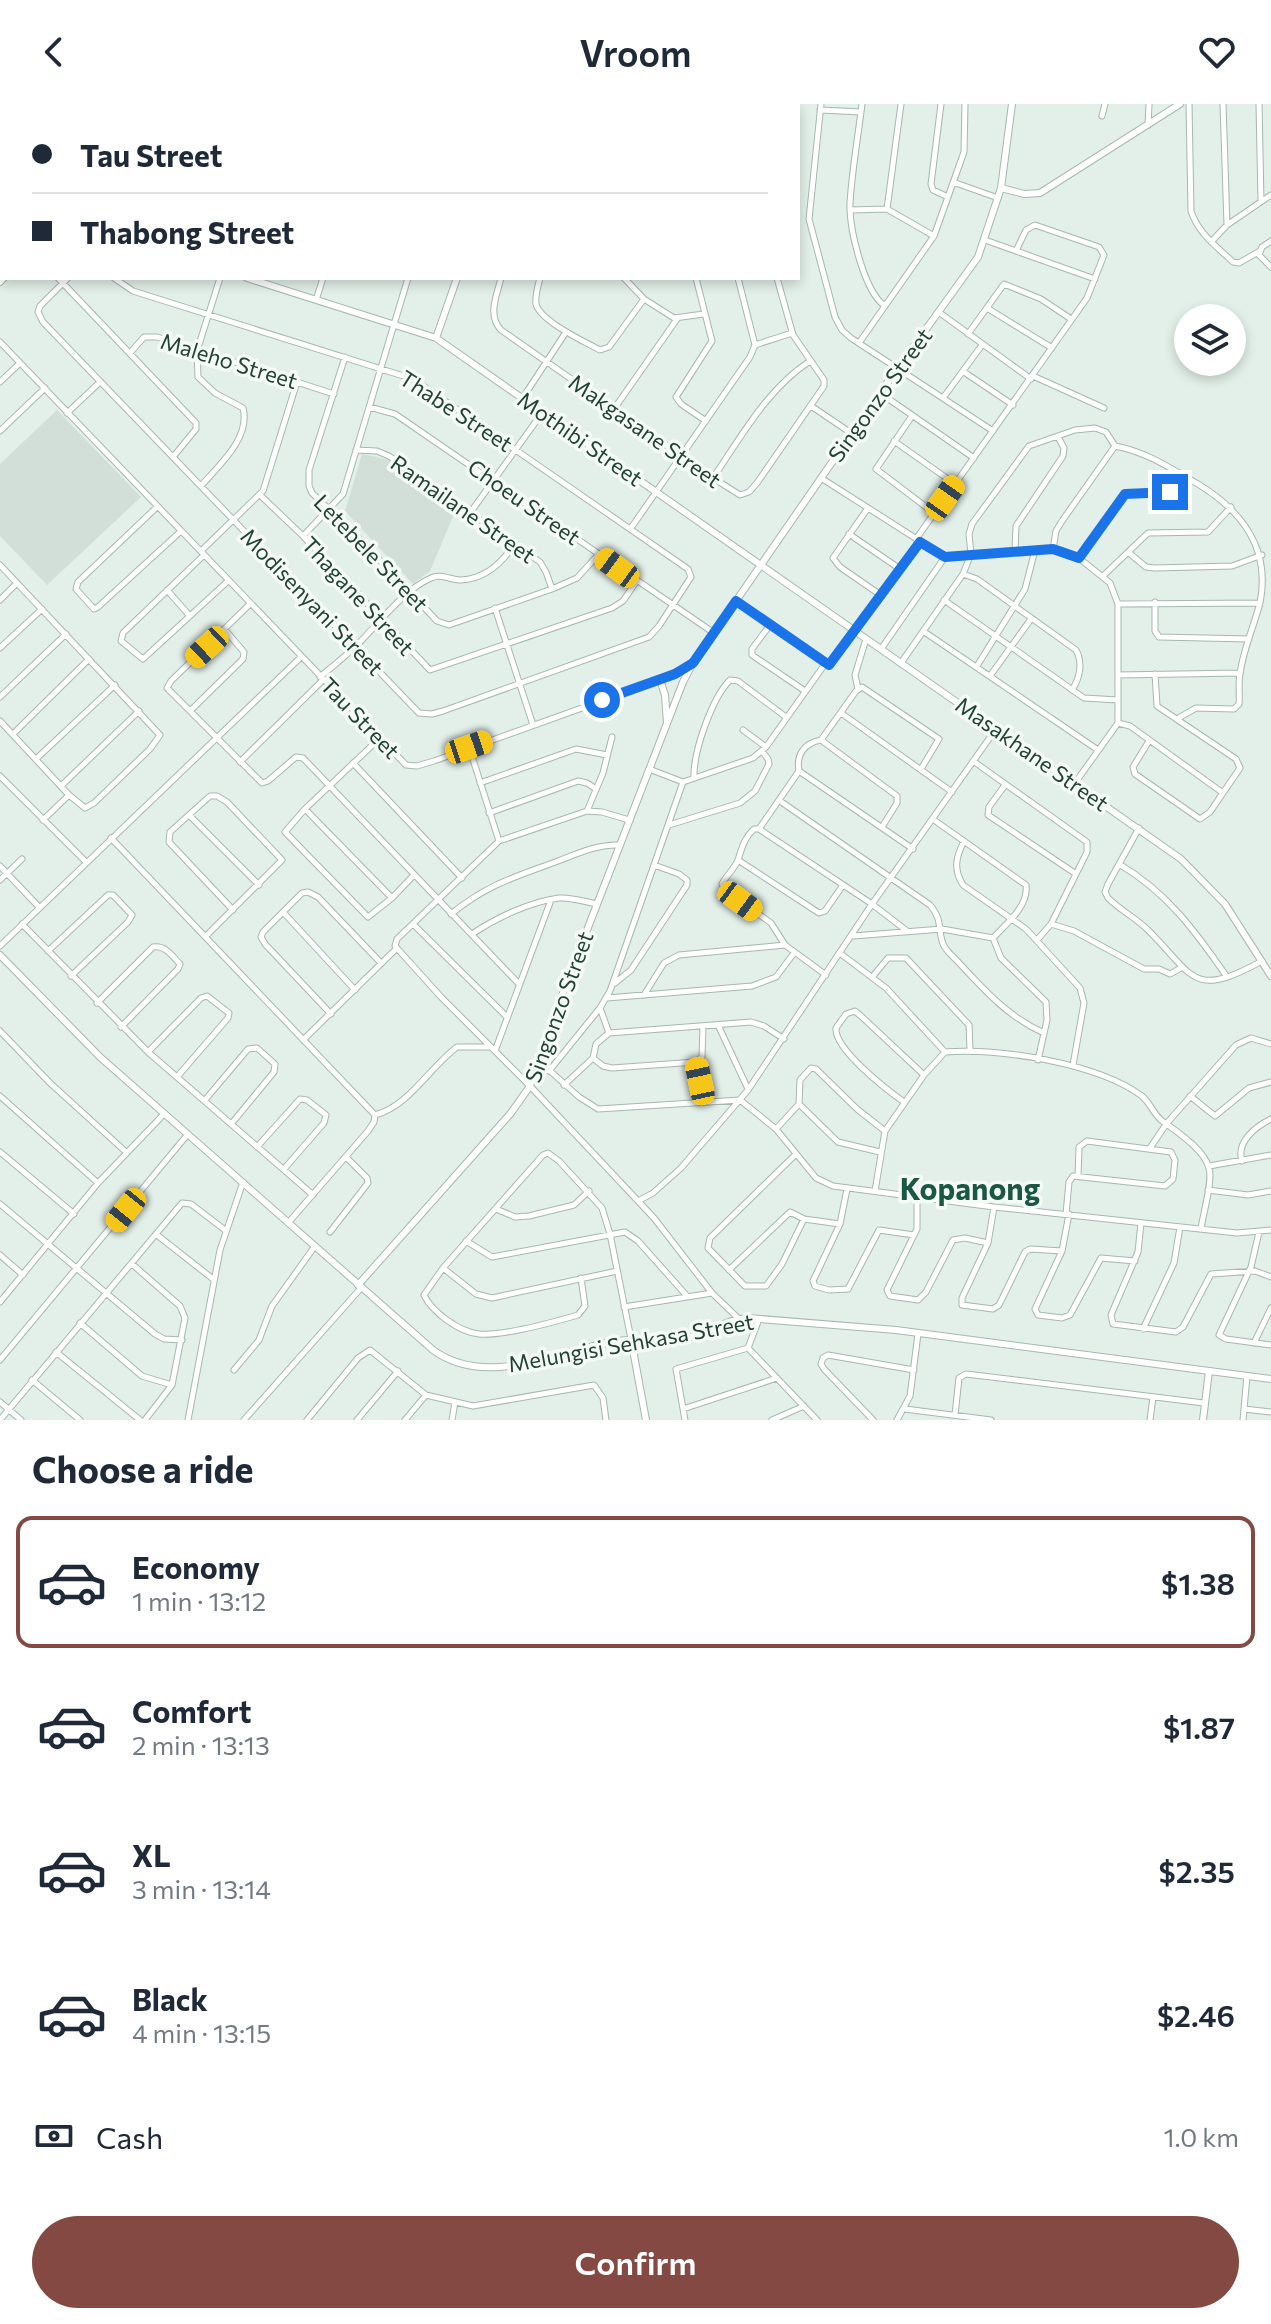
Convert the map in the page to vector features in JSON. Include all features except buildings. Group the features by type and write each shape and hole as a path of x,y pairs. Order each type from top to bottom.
{"street":[{"path":"862,104 850,210 866,282 877,300 885,306"},
{"path":"887,209 901,104"},
{"path":"941,104 931,184 933,190 948,197"},
{"path":"859,343 934,236 965,148 965,104"},
{"name":"Singonzo Street","path":"359,1287 511,1113 530,1086 678,692 693,663 851,433 978,257 1001,188 1012,104"},
{"path":"1102,116 1105,104"},
{"path":"1148,125 1149,104"},
{"path":"1001,188 1024,194 1040,193 1180,104"},
{"path":"1189,104 1191,211 1197,228 1236,263 1260,251 1271,241"},
{"path":"1223,104 1227,225"},
{"path":"1259,104 1261,201"},
{"path":"861,112 820,107 809,219 835,317 845,334 993,431"},
{"path":"953,182 998,198"},
{"path":"1211,242 1227,225 1271,195"},
{"path":"850,210 887,209 934,236"},
{"path":"800,219 809,219"},
{"path":"649,769 683,782 753,758 764,749 825,664 833,661 882,596 934,513 1089,294 1104,255 1101,248 1039,225 1029,226 1016,251"},
{"path":"985,240 1095,279"},
{"path":"1260,251 1260,259 1271,267"},
{"name":"Thabe Street","path":"117,280 133,291 413,379 688,569 690,574 672,605"},
{"path":"201,486 233,449 245,413 200,380 197,351 219,280"},
{"name":"Mothibi Street","path":"253,280 436,338 762,565"},
{"path":"316,300 322,280"},
{"path":"303,536 343,494 408,280"},
{"path":"436,338 456,280"},
{"name":"Makgasane Street","path":"501,280 494,309 495,324 681,456 735,493 743,495 749,492 825,382 792,333 778,280"},
{"path":"540,280 537,307 566,332 600,350 606,350 644,299"},
{"path":"626,280 644,299 677,319 704,314"},
{"path":"696,280 711,344 676,397 706,421"},
{"path":"631,528 753,352 755,345 739,280"},
{"path":"60,281 197,424 173,457"},
{"name":"Modisenyani Street","path":"60,281 40,306 38,312 43,322 413,709 425,714 443,711 649,637 672,605"},
{"path":"968,334 1002,285 1009,284 1046,301 1071,320"},
{"path":"987,308 1052,348"},
{"path":"940,313 1032,377 1104,408"},
{"path":"614,409 677,319"},
{"path":"522,399 566,332"},
{"path":"755,345 792,333"},
{"name":"Maleho Street","path":"130,353 149,336 334,394"},
{"name":"Tau Street","path":"0,342 409,766 425,764 660,680"},
{"path":"943,398 982,345"},
{"name":"Letebele Street","path":"345,357 309,470 308,482 312,493 432,617 444,625 552,589 583,574 598,555"},
{"path":"713,478 771,395 789,376 810,361"},
{"path":"0,382 20,363"},
{"path":"964,372 1013,405"},
{"path":"67,413 100,382"},
{"path":"228,581 143,659 121,640 122,634 260,495 297,382"},
{"path":"0,431 45,388"},
{"path":"880,393 974,458"},
{"path":"811,406 851,433"},
{"name":"Choeu Street","path":"369,407 395,414 714,633"},
{"path":"470,513 542,413"},
{"path":"912,416 876,469 934,513"},
{"path":"901,664 963,574 971,554 970,528 1029,446 1070,431 1095,428 1109,434 1115,446 1152,456 1231,507 1259,545 1262,555 1264,588 1240,673 1240,703 1236,708 1196,708 1177,719"},
{"path":"1015,551 1016,526 1065,452 1058,437"},
{"path":"894,441 955,484"},
{"path":"1053,549 1058,527 1115,446"},
{"name":"Ramailane Street","path":"356,450 377,451 389,456 515,543 544,566 552,589"},
{"path":"1079,558 1125,494 1170,492 1180,473"},
{"path":"821,478 945,557 1053,549 1079,558 1103,576 1112,587 1118,604 1118,723 1075,783"},
{"name":"Thagane Street","path":"260,495 430,670 616,607 636,582"},
{"path":"157,507 78,582 76,589 79,595 94,609 102,605 181,531"},
{"path":"868,507 835,554 834,561 882,596"},
{"path":"1103,576 1148,533 1208,532 1231,507"},
{"path":"849,534 900,569"},
{"path":"240,762 410,592 435,576 464,580 494,568 515,543"},
{"path":"977,666 1028,583 1035,550"},
{"path":"1129,553 1146,567 1155,568 1232,566 1262,555"},
{"path":"881,649 945,557"},
{"path":"0,565 160,733 158,740 89,807 79,805 0,721"},
{"name":"Masakhane Street","path":"762,565 1188,864 1225,904 1271,976"},
{"path":"963,574 977,579 1078,652 1079,674 1072,690"},
{"path":"0,600 17,583"},
{"path":"167,590 189,615"},
{"path":"944,600 1072,690 1089,699 1118,700"},
{"path":"736,601 825,664"},
{"path":"1155,602 1155,631 1159,637 1249,639"},
{"path":"1118,604 1260,603"},
{"path":"250,604 167,685 169,690 260,782 264,783 300,756 519,984"},
{"path":"495,608 533,725"},
{"path":"0,648 42,609"},
{"path":"990,676 1031,619"},
{"path":"770,625 752,649 752,655 805,691"},
{"path":"190,711 243,659 244,652 225,630"},
{"path":"923,631 1098,750"},
{"path":"0,697 66,634"},
{"path":"759,829 799,771 800,754 812,742 821,740 858,689 855,675 866,639"},
{"path":"0,946 301,657"},
{"path":"13,734 89,658"},
{"name":"Singonzo Street","path":"667,727 665,695 660,680 693,663"},
{"path":"1118,675 1240,673"},
{"path":"1149,741 1133,767 1138,777 1200,819 1206,817 1239,771 1240,763 1156,703 1155,674"},
{"path":"694,778 694,765 713,706 730,680 738,681 786,717"},
{"path":"36,759 115,685"},
{"path":"858,689 867,689 939,739 921,769"},
{"path":"61,786 139,711"},
{"path":"841,713 952,792"},
{"path":"1118,723 1127,725 1223,793"},
{"path":"638,1201 653,1193 681,1168 748,1090 872,904 996,729"},
{"path":"668,826 749,798 769,764 764,749 743,730"},
{"path":"587,811 612,737"},
{"path":"380,738 287,827 286,834 368,917 413,876"},
{"path":"821,740 897,796 897,803 882,827"},
{"path":"469,747 499,841"},
{"path":"480,783 576,749 607,755"},
{"path":"973,761 1086,840 1087,852 1051,924 1037,940"},
{"path":"353,763 462,878"},
{"path":"799,771 913,849"},
{"path":"0,776 86,862"},
{"path":"489,813 578,781 596,789"},
{"path":"549,1071 600,1008 613,984 683,782"},
{"path":"1005,785 989,807 988,815 1076,874"},
{"path":"43,820 69,795"},
{"path":"206,936 259,885 282,859 231,806 220,797 210,796 170,832 169,842 233,910"},
{"path":"780,801 930,905 942,929 945,947 985,991 1022,1023 1044,1033"},
{"path":"305,809 392,898"},
{"path":"629,820 608,813 587,811 499,841 395,941 396,949 638,1201 662,1227 712,1293 739,1319"},
{"path":"190,816 259,885"},
{"path":"934,820 1026,885 1028,891 1024,901 993,938"},
{"path":"1139,828 1105,895 1148,930 1181,968 1201,981 1227,977 1262,961"},
{"path":"826,975 794,953 771,923 724,888 723,882 738,860 747,836 754,829 759,829 844,885 907,931"},
{"path":"111,838 375,1115"},
{"path":"964,841 956,860 961,882 1037,940 1083,995 1084,1008 1073,1065"},
{"path":"451,914 484,889 511,876 599,847 620,845"},
{"path":"0,880 22,859"},
{"path":"738,860 817,912 825,911 844,885"},
{"path":"1119,864 1163,895 1194,928 1227,977"},
{"path":"613,984 631,970 687,885 687,880 679,874 654,865"},
{"path":"0,866 39,907"},
{"path":"331,1014 261,939 263,932 302,893 314,894 381,963"},
{"path":"48,951 108,895 113,895 130,911 132,917 128,922 71,976"},
{"path":"472,934 495,919 551,900 566,898 597,904"},
{"path":"493,1049 551,900"},
{"path":"283,912 355,990"},
{"path":"22,924 121,1027 313,1195"},
{"path":"1051,924 1074,931 1144,969 1159,969 1170,974 1181,968"},
{"path":"414,925 507,1017"},
{"path":"853,936 942,929 993,938"},
{"path":"993,938 1001,958 1046,1002 1048,1011 1038,1060"},
{"path":"644,995 660,969 672,957 785,945"},
{"path":"97,1003 153,947 161,946 166,950 180,966 121,1027"},
{"path":"303,1040 396,949"},
{"path":"606,998 752,986 776,977 794,953"},
{"path":"841,954 873,976 945,1052"},
{"name":"Melungisi Sehkasa Street","path":"0,955 100,1057 359,1287 440,1355 470,1366 510,1365 631,1339 667,1341 690,1337 739,1319 759,1319 817,1322 1271,1379"},
{"path":"873,976 888,958 906,958 969,1025 970,1050"},
{"path":"148,1052 201,998 207,996 216,1000 229,1013 228,1018 177,1077"},
{"path":"600,1008 609,1033"},
{"path":"904,1102 883,1087 839,1041 836,1028 846,1014 855,1011 924,1075"},
{"path":"564,1085 593,1058 595,1047 609,1033 757,1023 784,1039"},
{"path":"718,1025 748,1090"},
{"path":"593,1058 603,1066 612,1068 696,1062 702,1057 703,1026"},
{"path":"0,1031 50,1083 126,1152"},
{"path":"1150,1148 1167,1123 1239,1042 1251,1038 1271,1044"},
{"path":"375,1115 393,1108 457,1047 493,1049"},
{"path":"205,1100 248,1049 257,1048 275,1064 274,1072 232,1123"},
{"path":"875,1191 885,1131 904,1102 945,1052 970,1050 1073,1065 1140,1095 1209,1166 1201,1229"},
{"path":"539,1061 564,1085 598,1109 740,1100 776,1129 821,1182 847,1189 1237,1233 1271,1230"},
{"path":"696,1062 704,1100"},
{"path":"776,1129 799,1104 800,1080 814,1068 885,1131"},
{"path":"1190,1096 1215,1116 1249,1088 1271,1082"},
{"path":"0,1096 98,1183"},
{"path":"257,1147 300,1099 307,1100 326,1115 324,1123 284,1169"},
{"path":"799,1104 838,1142 880,1152"},
{"path":"0,1302 98,1183 164,1114"},
{"path":"288,1223 373,1125 375,1115"},
{"path":"1242,1161 1242,1144 1271,1119"},
{"path":"0,1360 188,1134"},
{"path":"1078,1176 1079,1147 1084,1142 1150,1148 1173,1154 1173,1179 1167,1186 1078,1176 1069,1180 1062,1251 1035,1309 1040,1316 1065,1318 1070,1315 1101,1258 1135,1261"},
{"path":"0,1152 74,1214"},
{"path":"581,1278 585,1306 578,1315 477,1334 449,1321 424,1297 425,1290 466,1241 548,1153 589,1191 602,1208 610,1234 646,1420"},
{"path":"796,1154 709,1241 708,1248 745,1286 768,1284 804,1219"},
{"path":"1209,1166 1271,1155"},
{"path":"330,1232 368,1183 367,1178 346,1157"},
{"path":"188,1420 225,1230 243,1182"},
{"path":"847,1189 840,1224 813,1281 817,1287 849,1288 879,1230 914,1235"},
{"path":"1208,1190 1248,1195 1271,1191"},
{"path":"496,1209 515,1217 529,1216 574,1205 589,1191"},
{"path":"917,1197 917,1226 887,1290 893,1298 914,1301 921,1298 953,1240 965,1238 988,1243"},
{"path":"0,1420 184,1202 198,1208 225,1230"},
{"path":"0,1204 160,1337 182,1340"},
{"path":"994,1207 988,1243 962,1298 962,1305 993,1309 999,1305 1025,1252 1030,1249 1062,1251"},
{"path":"729,1270 787,1213 793,1212 804,1219 840,1224"},
{"path":"1141,1223 1135,1261 1111,1321 1113,1324 1178,1331 1211,1274 1219,1271 1256,1271 1271,1277"},
{"path":"1143,1329 1171,1270 1180,1227"},
{"path":"466,1241 486,1255 497,1257 625,1232 687,1296"},
{"path":"1259,1232 1248,1272 1219,1335 1226,1339 1271,1345"},
{"path":"157,1235 214,1279"},
{"path":"234,1370 259,1340 281,1292 315,1246"},
{"path":"0,1255 23,1275"},
{"path":"56,1352 142,1420 172,1385 185,1318 180,1306 132,1264"},
{"path":"443,1268 476,1294 492,1298 617,1271"},
{"path":"244,1420 359,1287"},
{"path":"624,1307 712,1293"},
{"path":"1254,1343 1271,1308"},
{"path":"748,1348 759,1319"},
{"path":"80,1323 142,1376 172,1385"},
{"path":"897,1420 910,1396 918,1334"},
{"path":"748,1348 817,1420"},
{"path":"685,1420 676,1369 748,1348"},
{"path":"307,1420 366,1352 373,1350 426,1395 455,1402 485,1406 592,1385 600,1391 606,1419 598,1420"},
{"path":"873,1420 824,1369 821,1364 823,1358 828,1355 914,1370"},
{"path":"357,1420 398,1371"},
{"path":"1203,1420 1209,1371"},
{"path":"955,1415 959,1378 966,1374 1204,1403"},
{"path":"1243,1420 1247,1376"},
{"path":"683,1409 777,1378"},
{"path":"32,1380 80,1420"},
{"path":"405,1420 426,1395"},
{"path":"1150,1420 1153,1397"},
{"path":"0,1402 21,1420"},
{"path":"452,1420 455,1402"},
{"path":"772,1420 804,1406"},
{"path":"905,1409 991,1420"},
{"path":"1244,1409 1271,1412"}],"shaded area":[{"path":"57,410 141,497 47,585 0,536 0,464"},
{"path":"362,454 389,460 457,507 430,571 413,584 345,511"}],"district":[{"name":"Kopanong","path":"970,1190"}],"route":[{"path":"602,700 675,674 693,663 736,601 829,665 920,542 945,557 1053,549 1079,558 1125,494 1170,492"}]}
